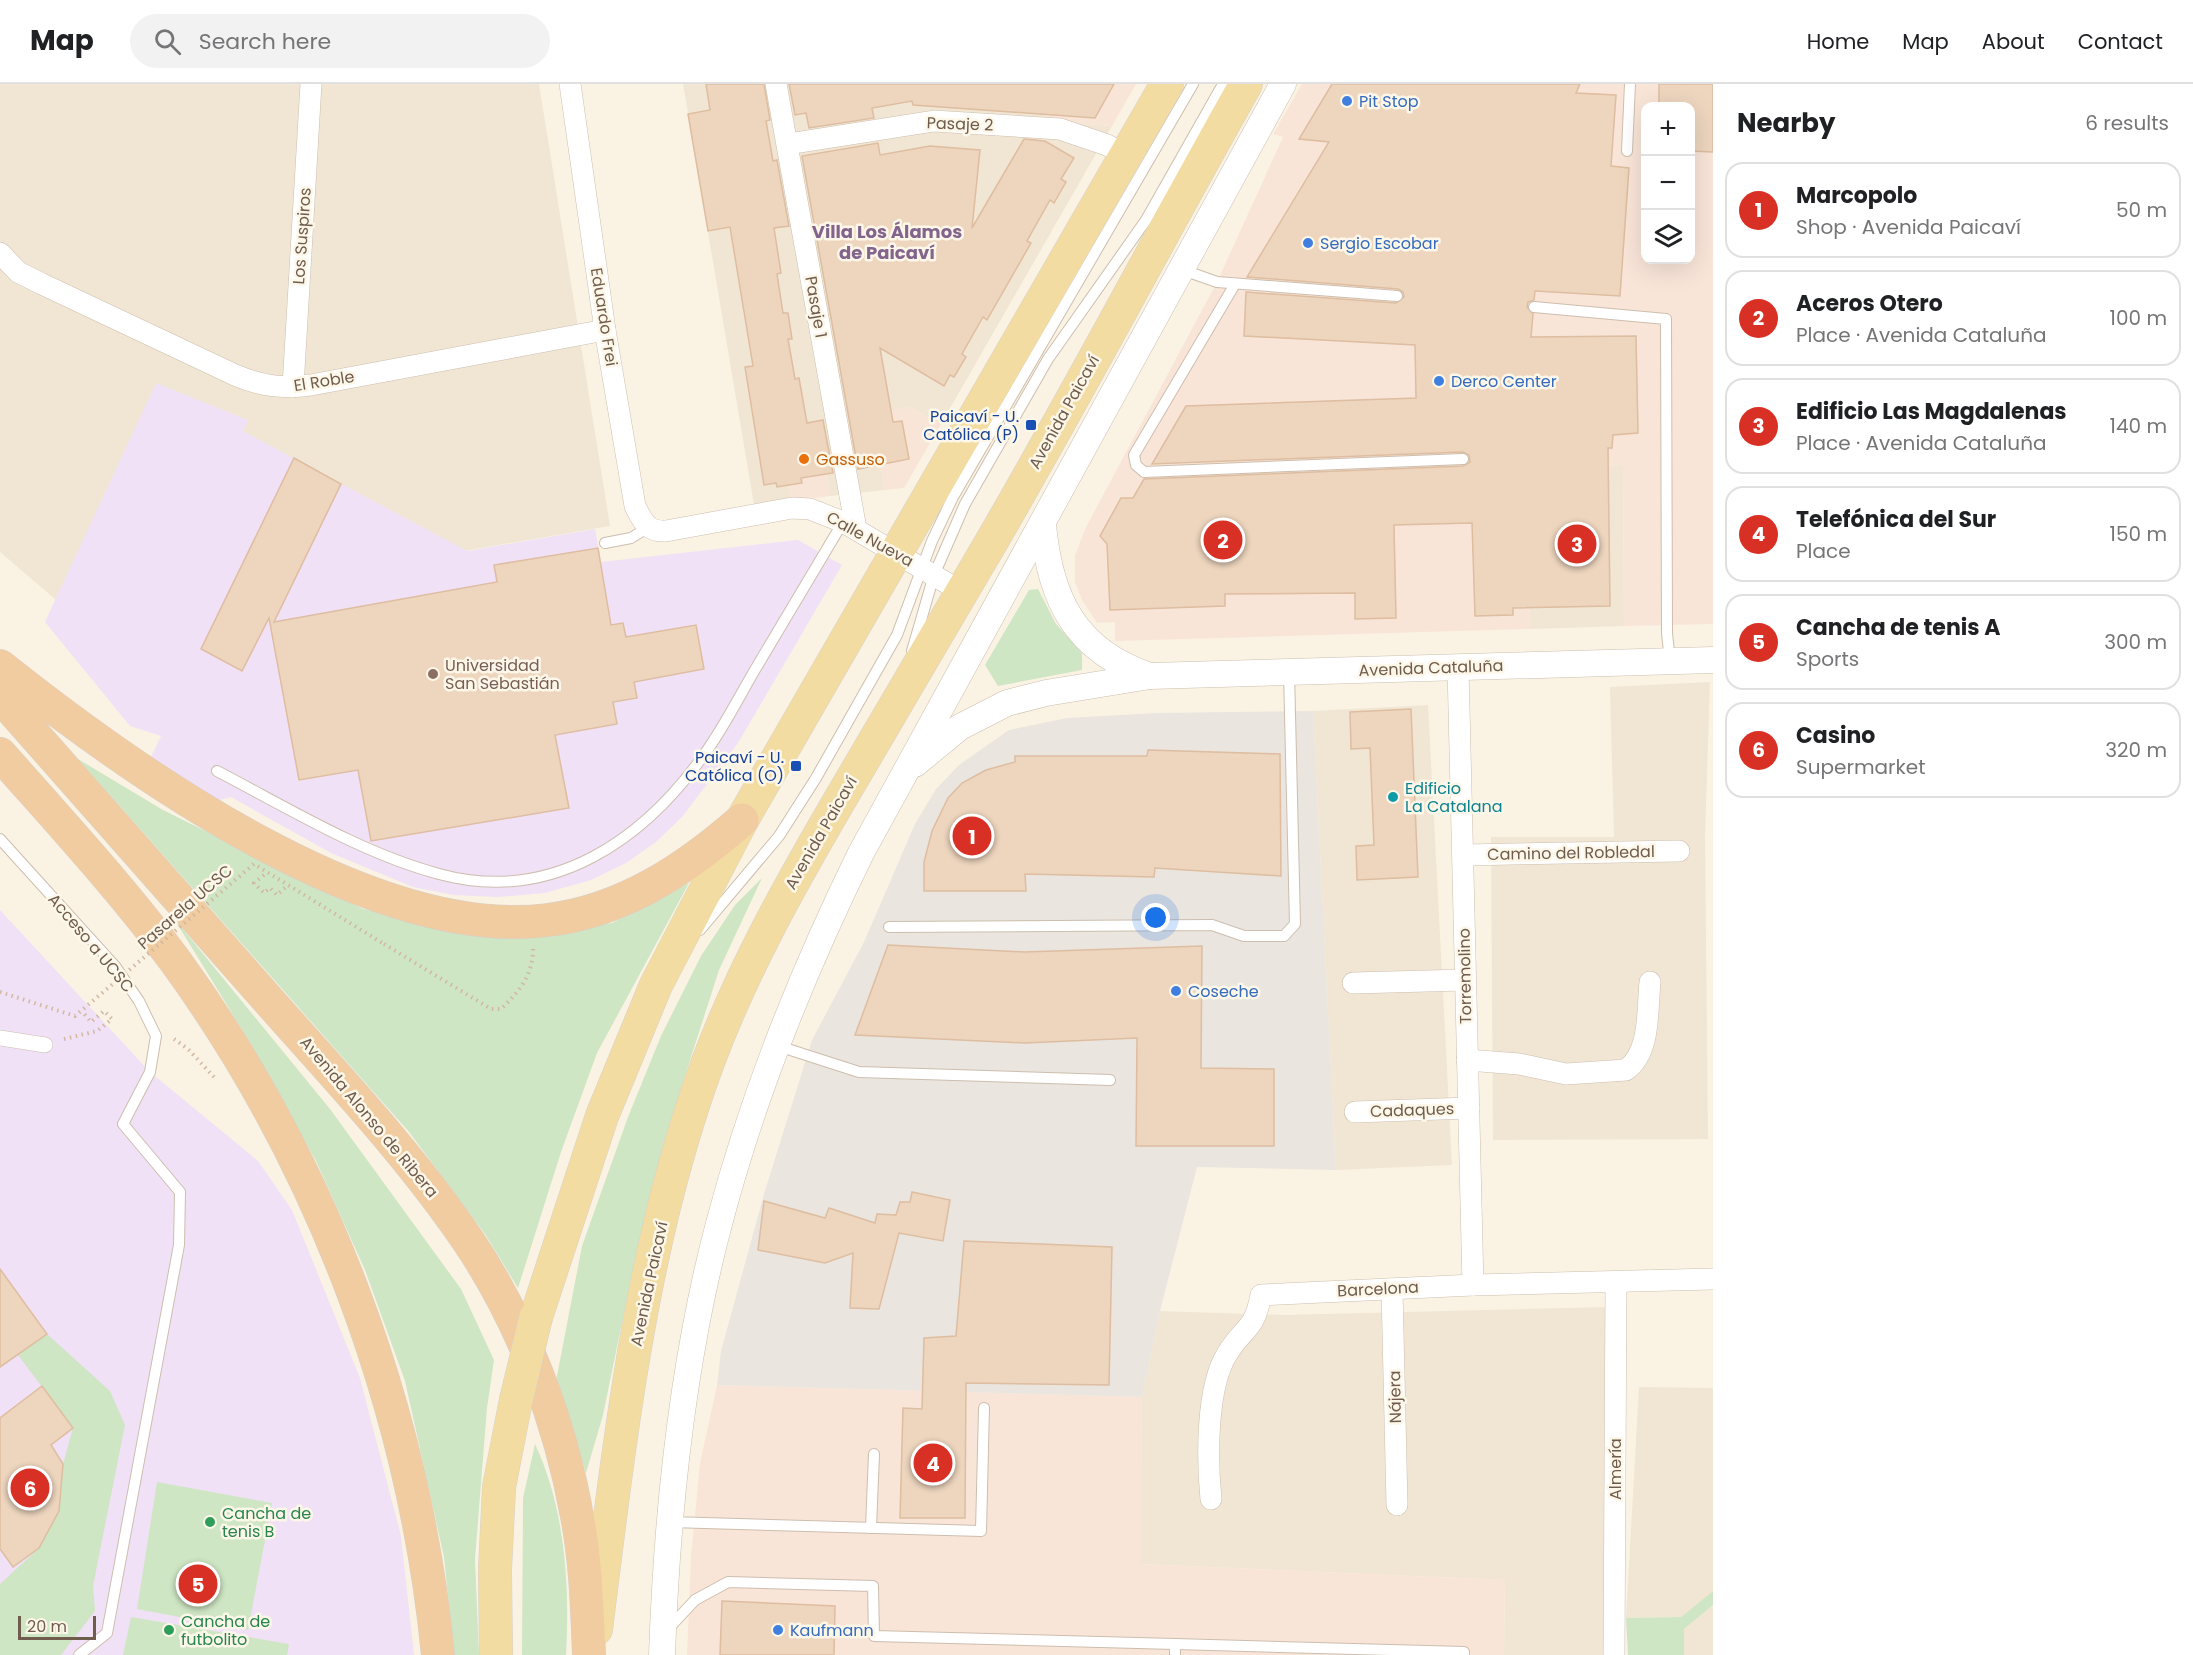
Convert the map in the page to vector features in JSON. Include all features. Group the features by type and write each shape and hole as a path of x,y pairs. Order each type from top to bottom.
{"highway":[{"path":"0,666 134,766 242,832 345,881 431,912 461,918 521,922 573,916 629,897 688,864 742,820"},
{"name":"Avenida Alonso de Ribera","path":"0,696 381,1127 470,1244 516,1328 536,1376 567,1469 582,1551 591,1655"},
{"path":"0,754 137,911 175,961 251,1080 312,1197 362,1317 402,1449 429,1583 438,1655"}],"main road":[{"path":"496,1655 495,1570 499,1487 516,1400 536,1317 602,1116 657,985 742,820 918,565 1127,156 1167,84"},
{"name":"Avenida Paicaví","path":"591,1655 635,1348 658,1234 688,1119 716,1042 751,960 898,700 1058,425 1146,260 1246,84"}],"street":[{"name":"Los Suspiros","path":"293,387 311,84"},
{"name":"Eduardo Frei","path":"570,84 606,330 635,506 657,529"},
{"name":"Pasaje 1","path":"776,84 788,144 849,526"},
{"name":"Avenida Paicaví","path":"663,1644 670,1522 682,1415 704,1288 723,1209 775,1045 834,907 902,777 1043,525 1179,268 1283,84"},
{"name":"Pasaje 2","path":"788,144 934,121 1060,129 1107,145 1127,156"},
{"name":"El Roble","path":"0,254 18,272 235,375 266,385 293,387 606,330"},
{"name":"Calle Nueva","path":"657,529 792,508 810,509 849,526 962,592"},
{"name":"Avenida Cataluña","path":"1043,525 1056,592 1070,618 1101,652 1131,669 1150,676"},
{"name":"Avenida Cataluña","path":"902,777 960,727 1007,703 1046,693 1150,676 1713,660"},
{"name":"Torremolino","path":"1458,667 1473,1285"},
{"name":"Camino del Robledal","path":"1463,855 1679,851"},
{"path":"1353,983 1466,980"},
{"path":"1467,1060 1519,1064 1566,1074 1626,1070 1637,1059 1643,1045 1650,982"},
{"path":"0,1038 45,1045"},
{"name":"Cadaques","path":"1355,1112 1469,1108"},
{"name":"Barcelona","path":"1211,1499 1208,1446 1220,1370 1227,1354 1255,1321 1261,1295 1473,1285 1713,1279"},
{"name":"Almería","path":"1614,1655 1616,1282"},
{"name":"Nájera","path":"1392,1289 1397,1504"}],"lane":[{"path":"657,985 793,818 886,656 905,615 918,565 952,497 1194,84"},
{"path":"898,700 918,565 965,504 1048,359 1146,220 1223,84"},
{"path":"1627,151 1630,84"},
{"path":"1179,268 1217,282 1397,296"},
{"path":"1235,284 1134,455 1136,465 1144,472 1463,459"},
{"path":"1534,307 1666,319 1667,633 1670,662"},
{"path":"217,771 363,845 404,863 440,875 472,880 504,881 564,871 591,860 625,838 657,810 708,748 849,526"},
{"path":"605,543 631,538 657,529"},
{"path":"889,927 1212,925 1244,936 1284,936 1295,924 1289,672"},
{"name":"Acceso a UCSC","path":"0,839 115,966 139,1001 156,1035 150,1072 123,1124 180,1192 179,1245 107,1633 79,1655"},
{"path":"775,1045 859,1072 1110,1080"},
{"path":"670,1522 981,1531 984,1408"},
{"path":"871,1528 874,1454"},
{"path":"663,1644 695,1600 728,1582 873,1586 874,1636 1175,1650 1464,1652 1464,1655"}],"path":[{"name":"Pasarela UCSC","path":"82,1011 254,864 267,872"},
{"path":"277,895 270,888 264,893 254,883 267,872 491,1009 501,1010 527,981 533,963 534,943 521,922"},
{"path":"0,992 75,1016 82,1011 91,1022 104,1011 112,1019 97,1032 63,1039"}],"shaded area":[{"path":"0,84 539,84 610,526 464,551 242,432 248,420 156,385 56,600 0,552"},
{"path":"683,84 1049,84 1047,121 1112,126 941,424 911,407 872,414 885,490 830,496 817,421 779,428 792,501 754,505"},
{"path":"1049,84 1136,84 1112,126 1047,121"},
{"path":"1302,84 1713,84 1713,624 1624,626 1623,465 1528,468 1530,629 1115,641 1115,622 1097,623 1082,600 1075,582 1075,555 1086,527 1217,282 1283,137 1273,134"},
{"name":"Universidad San Sebastián","path":"156,383 248,420 243,431 467,551 595,529 601,562 798,540 842,565 738,743 682,817 656,842 626,863 591,880 545,893 498,897 453,895 413,887 331,853 231,797 212,802 148,763 161,736 130,726 45,622"},
{"path":"911,407 941,424 904,488 885,490 872,414"},
{"path":"817,421 830,496 792,501 779,428"},
{"path":"1623,465 1624,626 1530,629 1528,468"},
{"path":"1710,682 1705,836 1708,1139 1493,1140 1491,837 1614,837 1610,687"},
{"path":"1428,705 1452,1165 1336,1170 1313,711"},
{"path":"1313,711 1336,1170 1197,1167 1160,1311 1142,1397 717,1385 721,1351 764,1194 812,1040 864,942 915,824 936,789 959,765 1009,730 1067,718 1156,713"},
{"path":"0,910 150,1072 258,1161 292,1210 360,1378 401,1536 414,1655 0,1655"},
{"path":"1608,1307 1605,1655 1504,1655 1505,1580 1140,1564 1142,1397 1160,1311 1283,1315"},
{"path":"717,1385 1142,1397 1141,1564 1505,1580 1504,1655 687,1655 691,1556 700,1463"},
{"path":"1639,1387 1713,1388 1713,1591 1681,1617 1626,1618"},
{"path":"1713,1605 1713,1655 1684,1655 1684,1629"}],"green space":[{"path":"1038,589 1056,624 1082,653 1082,670 998,686 985,665 1029,590"},
{"path":"78,759 163,810 363,909 461,928 572,929 612,923 689,883 597,1053 561,1152 518,1288 485,1234 409,1132"},
{"path":"762,878 719,970 666,1135 638,1245 603,1415 586,1473 556,1381 582,1246 628,1117 661,1036 701,956 735,905"},
{"path":"173,917 330,1109 461,1289 494,1360 487,1408 475,1559 479,1655 454,1655 444,1557 405,1381 365,1270 316,1161 246,1036"},
{"path":"47,1334 110,1391 125,1425 93,1586 95,1611 61,1655 0,1655 0,1584 39,1548 59,1511 63,1464 73,1428 18,1355"},
{"path":"535,1444 553,1494 563,1548 567,1602 566,1655 522,1655 523,1498"},
{"path":"157,1482 272,1503 248,1630 137,1609"},
{"path":"1713,1591 1713,1605 1684,1629 1684,1655 1628,1655 1626,1618 1681,1617"},
{"name":"Cancha de futbolito","path":"131,1617 289,1644 287,1655 123,1655"}],"building":[{"path":"706,84 764,84 770,120 766,121 773,161 777,160 789,226 774,228 781,273 777,274 783,313 788,313 792,339 788,339 795,379 799,378 807,423 823,420 833,473 801,478 802,483 777,487 776,483 764,485 745,367 753,366 730,227 708,231 688,114 710,110"},
{"path":"789,84 1114,84 1095,118 913,105 912,101 872,108 874,118 809,128 806,113 795,115"},
{"path":"1332,84 1580,84 1576,93 1616,95 1611,166 1629,168 1620,296 1535,291 1534,300 1528,302 1527,307 1533,314 1531,337 1636,336 1638,433 1613,435 1612,448 1608,448 1610,606 1513,608 1513,615 1475,616 1472,523 1394,525 1396,618 1355,619 1355,593 1225,594 1225,606 1110,610 1107,544 1100,536 1121,498 1133,498 1144,479 1463,466 1470,462 1469,455 1463,452 1152,464 1186,406 1416,398 1415,345 1244,336 1246,292 1396,303 1404,297 1403,292 1398,289 1247,277 1329,142 1299,139"},
{"path":"1659,84 1713,84 1713,152 1695,151 1695,102 1659,102"},
{"path":"1024,139 1045,141 1074,158 1061,179 1066,182 1054,203 1050,200 1027,241 1031,243 987,320 983,317 962,354 966,357 954,377 950,375 944,386 880,348 893,422 902,421 909,459 858,469 802,156 878,143 880,155 930,146 980,150 972,228"},
{"path":"294,458 341,484 274,622 497,582 494,565 598,548 611,625 623,623 626,637 696,625 704,669 634,682 637,698 613,702 617,724 555,735 569,808 371,841 358,770 299,780 269,618 242,671 201,649"},
{"name":"Edificio La Catalana","path":"1411,709 1418,877 1357,880 1356,846 1374,845 1370,748 1351,749 1350,712"},
{"path":"1148,750 1280,754 1281,876 1155,868 1154,877 1025,874 1026,891 924,891 924,862 932,831 948,798 962,783 986,770 1015,762 1015,756 1147,756"},
{"path":"888,945 1024,952 1202,946 1201,1068 1274,1069 1274,1146 1136,1146 1137,1038 1025,1043 855,1035"},
{"path":"912,1192 950,1200 943,1241 899,1233 879,1309 850,1308 853,1253 825,1263 758,1250 764,1201 825,1218 829,1208 875,1223 877,1214 896,1215 900,1202 910,1202"},
{"path":"964,1241 1112,1247 1109,1385 966,1383 965,1518 900,1518 903,1408 922,1409 924,1338 956,1336"},
{"path":"0,1269 47,1334 0,1367"},
{"path":"42,1386 73,1428 51,1445 63,1464 59,1511 39,1548 13,1567 0,1549 0,1418"},
{"name":"Kaufmann","path":"722,1601 835,1606 834,1655 720,1655"}],"place":[{"name":"Pit Stop","path":"1347,101"},
{"name":"Sergio Escobar","path":"1308,243"},
{"name":"Derco Center","path":"1439,381"},
{"name":"Paicaví - U. Católica (P)","path":"1031,425"},
{"name":"Gassuso","path":"804,459"},
{"name":"Aceros Otero","path":"1223,540"},
{"name":"Edificio Las Magdalenas","path":"1577,544"},
{"name":"Universidad San Sebastián","path":"433,674"},
{"name":"Paicaví - U. Católica (O)","path":"796,766"},
{"name":"Edificio La Catalana","path":"1393,797"},
{"name":"Marcopolo","path":"972,836"},
{"name":"Coseche","path":"1176,991"},
{"name":"Telefónica del Sur","path":"933,1463"},
{"name":"Casino","path":"30,1488"},
{"name":"Cancha de tenis B","path":"210,1522"},
{"name":"Cancha de tenis A","path":"198,1584"},
{"name":"Cancha de futbolito","path":"169,1630"},
{"name":"Kaufmann","path":"778,1630"}],"district":[{"name":"Villa Los Álamos de Paicaví","path":"887,241"}]}
